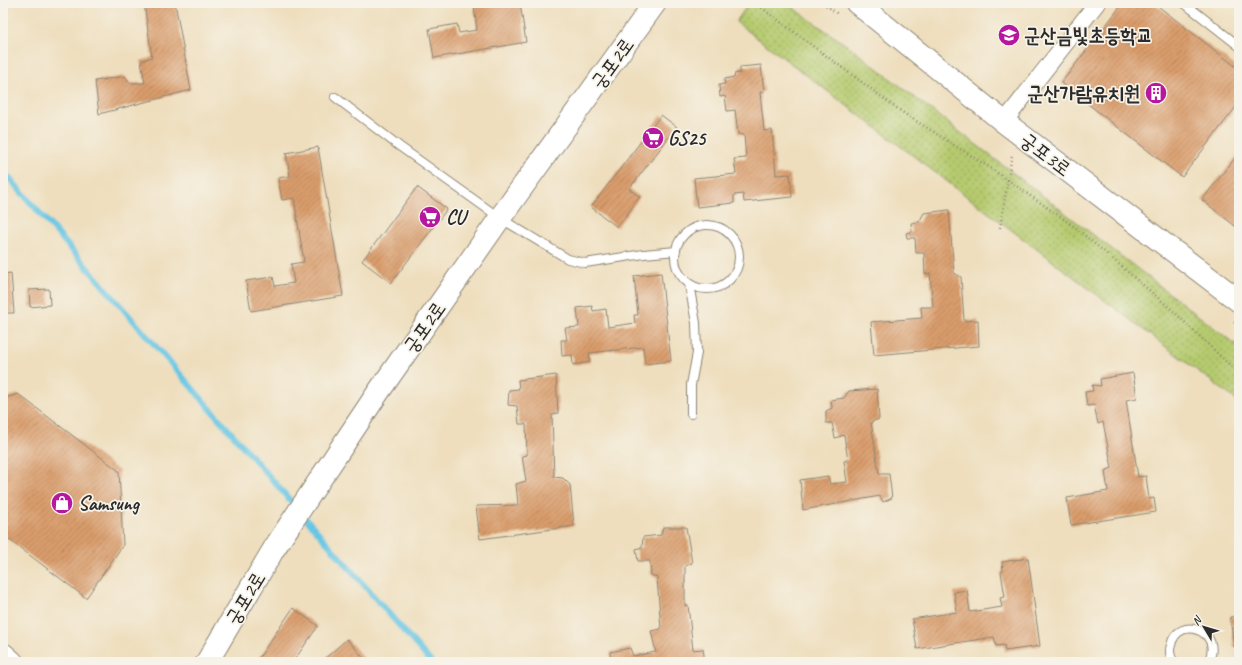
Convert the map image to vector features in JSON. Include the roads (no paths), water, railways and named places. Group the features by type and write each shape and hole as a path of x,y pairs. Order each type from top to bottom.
{"street":[{"name":"궁포2로","path":"207,662 275,547 377,394 500,218 655,3"},
{"name":"궁포3로","path":"857,3 1004,122 1239,301"},
{"path":"1004,122 1097,3"},
{"path":"3,654 12,662"}],"lane":[{"path":"1184,3 1239,46"},
{"path":"334,97 399,146 500,218 568,259 585,263 644,254 676,251"},
{"path":"711,225 722,229 731,236 737,246 739,258 738,268 726,283 717,288 698,288 689,284 682,277 676,260 676,251 681,240 689,231 699,226 711,225"},
{"path":"689,284 696,323 697,353 691,385 691,414"},
{"path":"1174,662 1170,653 1170,646 1173,639 1177,633 1190,628 1198,629 1208,638 1212,650 1208,662"}],"waterway":[{"path":"3,171 296,507"},
{"path":"302,514 431,662"}],"place":[{"name":"군산금빛초등학교","path":"1009,35"},
{"name":"군산가람유치원","path":"1156,93"},
{"name":"GS25","path":"653,138"},
{"name":"CU","path":"430,217"},
{"name":"Samsung","path":"62,503"}]}
